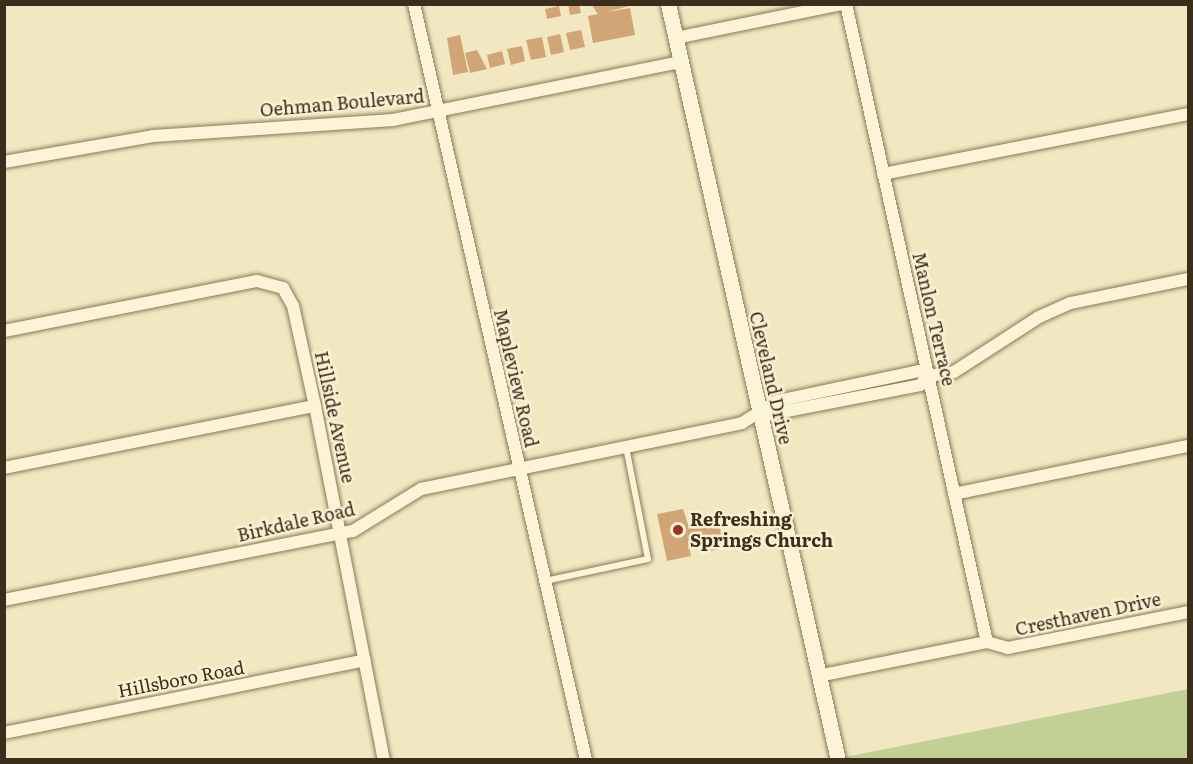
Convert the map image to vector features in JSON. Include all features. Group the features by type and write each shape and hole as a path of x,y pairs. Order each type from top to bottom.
{"street":[{"name":"Mapleview Road","path":"414,4 585,759"},
{"name":"Cleveland Drive","path":"668,4 838,759"},
{"path":"676,38 844,4"},
{"name":"Manlon Terrace","path":"844,4 987,642"},
{"name":"Oehman Boulevard","path":"4,162 153,136 438,112 681,62"},
{"path":"883,174 1188,114"},
{"path":"760,416 774,401 919,371 929,376 954,372 1039,317 1071,303 1188,279"},
{"name":"Hillside Avenue","path":"4,331 257,281 276,284 289,296 315,406 384,759"},
{"name":"Birkdale Road","path":"4,600 340,533 368,525 421,489 626,447 760,416 922,384 929,376"},
{"path":"848,386 851,399"},
{"path":"4,468 315,406"},
{"path":"954,494 1188,446"},
{"name":"Cresthaven Drive","path":"818,676 987,642 1008,648 1188,612"},
{"name":"Hillsboro Road","path":"4,733 365,660"}],"lane":[{"path":"544,581 648,559 626,447"}],"green space":[{"path":"1188,689 1188,759 835,759"}],"building":[{"path":"568,4 579,4 581,13 570,15"},
{"path":"591,4 637,4 606,12 630,8 635,35 593,43 588,16 598,14"},
{"path":"559,6 561,16 547,19 545,9"},
{"path":"581,30 585,47 570,50 566,33"},
{"path":"560,34 564,52 551,55 547,37"},
{"path":"460,35 468,72 453,75 447,38"},
{"path":"542,37 546,57 531,60 526,40"},
{"path":"522,46 525,61 511,65 507,49"},
{"path":"477,50 487,69 470,73 465,53"},
{"path":"502,51 505,64 490,68 487,55"},
{"path":"683,509 689,527 719,521 723,548 711,551 709,542 689,546 691,556 667,561 657,514"}],"place":[{"name":"Refreshing Springs Church","path":"678,530"}]}
